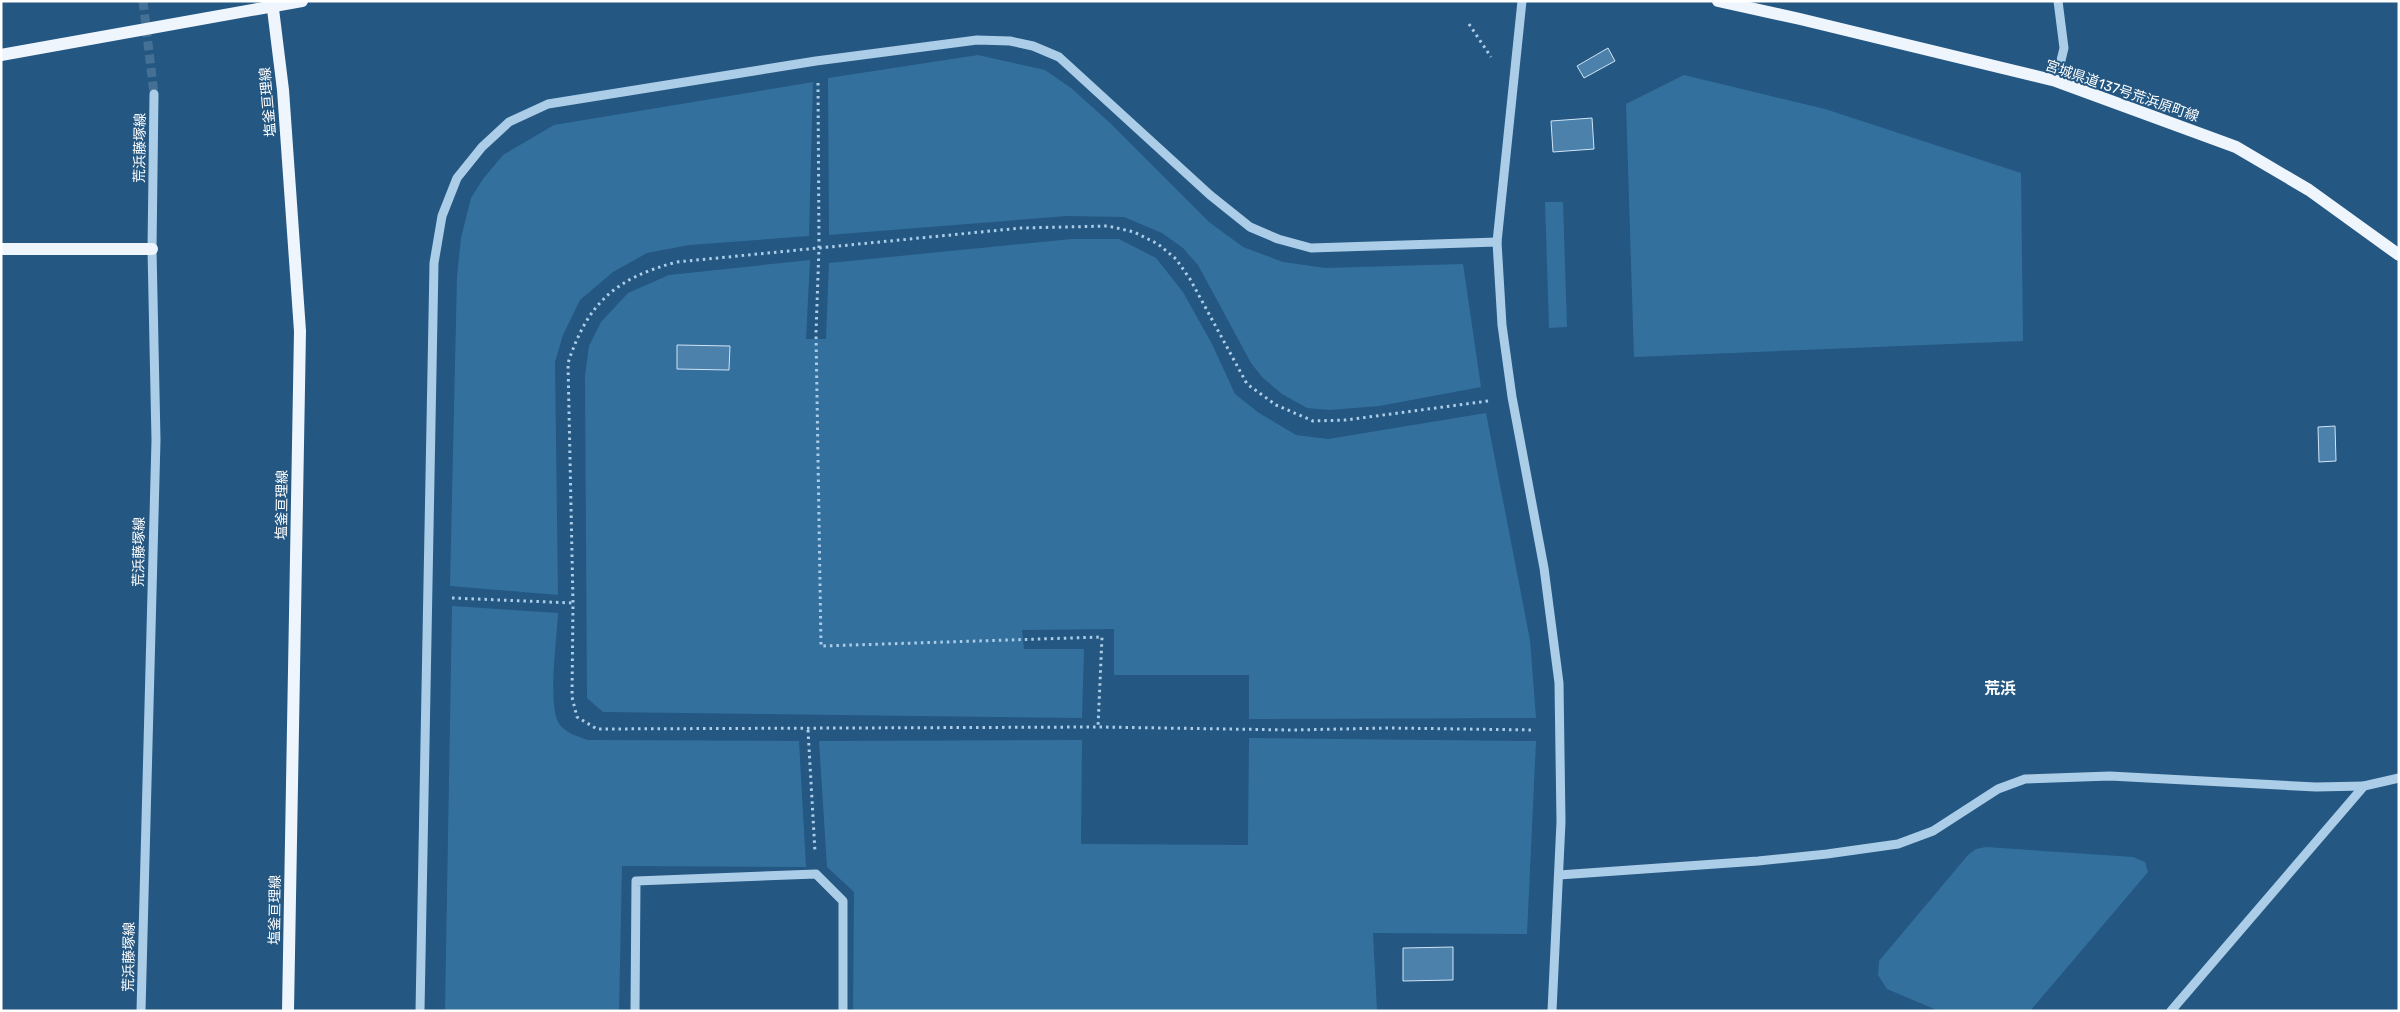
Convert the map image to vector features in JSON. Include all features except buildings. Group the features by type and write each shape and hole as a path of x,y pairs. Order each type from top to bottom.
{"main road":[{"path":"1,55 273,4 302,1"},
{"name":"宮城県道137号荒浜原町線","path":"1718,1 2056,81 2236,147 2309,190 2399,255"},
{"name":"塩釜亘理線","path":"273,4 283,90 300,332 288,1011"},
{"path":"1,249 152,249"}],"street":[{"path":"1522,1 1497,242 1502,324 1512,398 1544,568 1559,683 1560,875 1552,1011"},
{"path":"2056,81 2064,48 2058,1"},
{"path":"420,1011 434,263 442,216 457,178 482,147 509,122 548,104 557,102 816,61 977,40 1010,41 1033,46 1059,57 1210,195 1250,227 1278,239 1311,248 1497,242"},
{"name":"荒浜藤塚線","path":"141,1011 156,440 152,249 154,94"},
{"path":"1560,875 1768,860 1898,844 1933,831 1998,789 2025,779 2110,776 2316,788 2364,786 2399,778"},
{"path":"2172,1011 2364,786"},
{"path":"635,1011 636,881 816,874 843,901 843,1011"}],"path":[{"path":"1469,24 1491,57 1490,67"},
{"path":"818,78 819,247 816,333 821,646 1102,637 1098,727"},
{"path":"1491,400 1346,420 1321,421 1313,421 1276,405 1247,384 1190,279 1176,260 1158,244 1134,232 1108,226 1021,228 677,262 658,267 614,288 593,310 577,335 568,363 573,603 572,697 577,717 597,729 808,730 1098,727 1292,730 1540,730"},
{"path":"447,598 573,603"},
{"path":"808,730 815,860"}],"shaded area":[{"path":"978,55 1045,70 1071,88 1109,122 1209,222 1243,247 1283,262 1325,268 1463,264 1481,387 1379,406 1330,410 1307,408 1282,394 1263,378 1251,363 1198,265 1183,248 1162,233 1124,217 1067,216 829,235 828,78"},
{"path":"1684,75 1825,109 2021,173 2023,341 1634,357 1626,104"},
{"path":"813,82 809,236 689,245 647,253 613,272 580,300 563,335 555,362 558,595 450,586 457,276 461,238 471,198 483,179 503,155 554,125"},
{"path":"1545,202 1563,202 1567,327 1549,328"},
{"path":"1072,239 1119,239 1156,258 1183,292 1212,344 1235,394 1259,413 1296,435 1328,439 1486,413 1530,640 1536,718 1249,719 1249,675 1114,675 1114,629 1022,630 1024,649 1084,649 1082,718 603,712 587,698 585,376 589,346 601,322 628,293 669,275 810,260 806,339 826,339 829,263","holes":["677,345 730,346 729,370 677,369"]},
{"path":"452,606 558,613 553,685 555,712 560,726 580,737 588,740 799,741 806,867 622,866 619,1011 445,1011"},
{"path":"1249,738 1536,741 1527,934 1373,933 1377,1011 853,1011 854,892 827,867 819,741 1082,740 1081,844 1248,845"},
{"path":"1986,847 2133,857 2145,862 2148,872 2030,1011 1939,1011 1887,989 1878,975 1879,961 1968,855 1976,849"}],"tunnel":[{"path":"143,1 154,94"}],"district":[{"name":"荒浜","path":"2000,688"}]}
